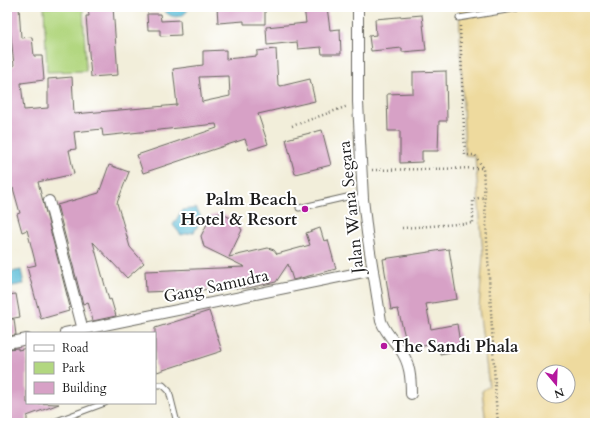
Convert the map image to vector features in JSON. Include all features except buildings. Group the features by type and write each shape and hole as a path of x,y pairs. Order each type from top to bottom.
{"street":[{"name":"Jalan Wana Segara","path":"358,7 358,102 364,199 373,270 381,321 386,332 407,362 411,376 411,394"},
{"path":"49,201 83,330"},
{"name":"Gang Samudra","path":"71,332 373,270"},
{"path":"7,343 26,339"}],"lane":[{"path":"459,18 525,7"},
{"path":"299,208 347,197 364,199"},
{"path":"156,385 163,385 169,391 177,423"},
{"path":"51,423 102,404"}],"path":[{"path":"459,18 465,155 475,155 483,168 498,423"},
{"path":"292,126 358,102"},
{"path":"362,170 483,168"},
{"path":"402,228 473,223 473,199 485,197"}],"green space":[{"path":"44,7 83,7 86,71 47,72"}],"sand":[{"path":"459,7 595,7 595,423 486,423 482,391 489,386 479,309 483,254 475,156 465,155"}],"water":[{"path":"163,7 189,7 184,14 176,17 168,14"},
{"path":"196,208 202,218 194,232 181,235 173,225 182,210"},
{"path":"21,270 24,284 7,287 7,273"}],"place":[{"name":"Palm Beach Hotel & Resort","path":"305,209"},
{"name":"The Sandi Phala","path":"384,346"}]}
